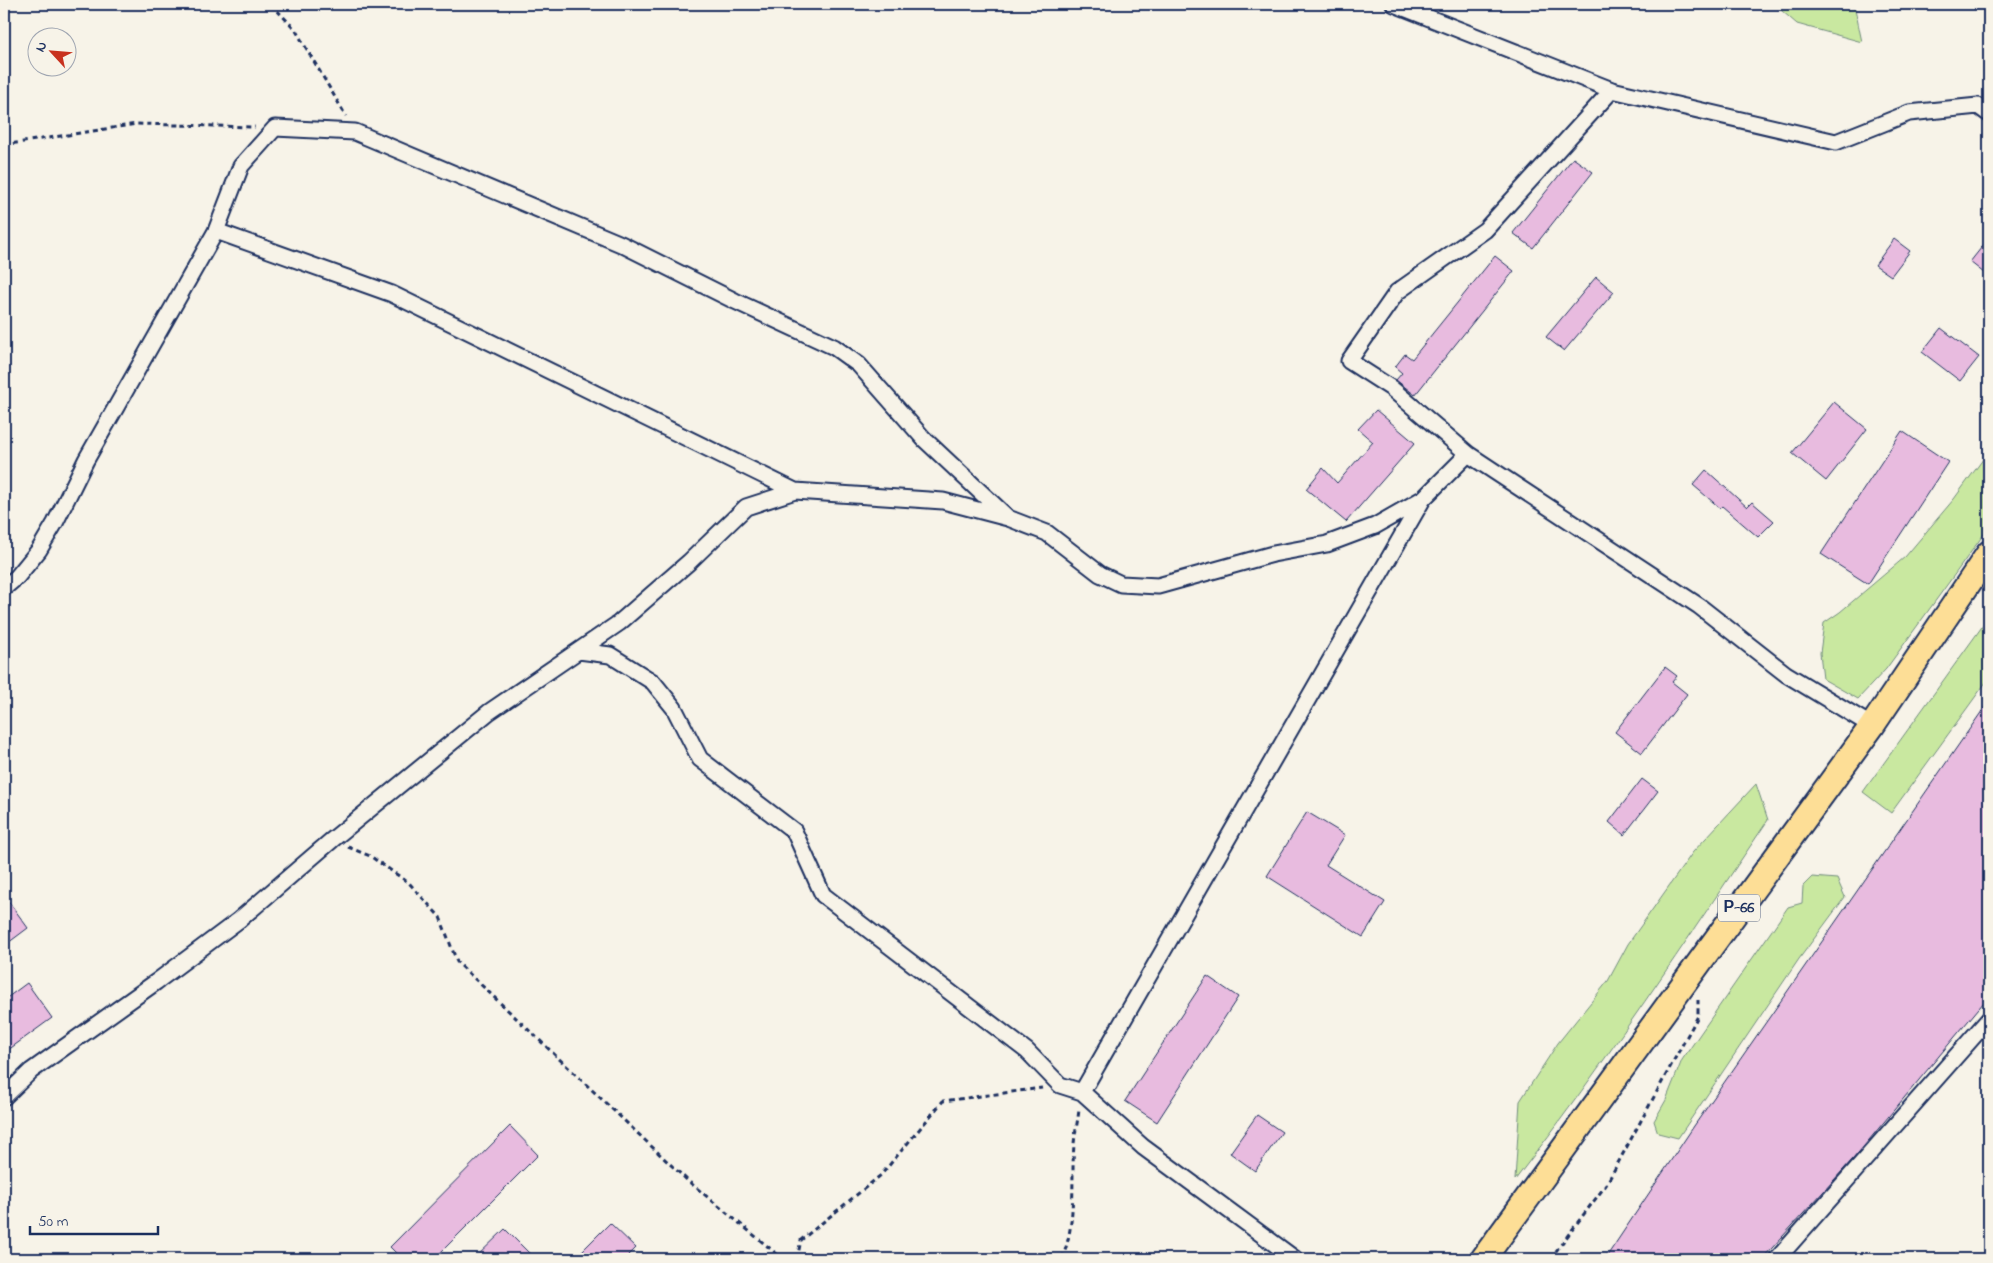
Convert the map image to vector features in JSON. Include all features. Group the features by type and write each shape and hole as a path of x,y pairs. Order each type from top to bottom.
{"main road":[{"name":"Р-66","path":"1483,1259 1872,726 1989,553"}],"street":[{"path":"1394,4 1612,90 1836,142 1909,113 1978,106 1989,114"},
{"path":"1612,90 1485,230 1397,292 1349,361 1391,388 1468,454 1699,606 1786,674 1872,726"},
{"path":"4,588 17,577 39,550 55,523 86,460 216,231 241,166 275,128 355,132 622,244 735,301 834,347 860,365 924,439 1008,518"},
{"path":"216,231 392,294 796,491"},
{"path":"1082,1092 1424,498 1468,454"},
{"path":"4,1096 31,1071 239,920 332,840 489,712 619,623 689,562 746,507 796,491 942,501 1008,518 1047,533 1100,574 1121,584 1158,586 1273,554 1327,544 1375,526 1424,498"},
{"path":"579,651 610,655 653,682 674,708 700,759 794,832 823,895 1027,1051 1060,1085 1082,1092 1143,1147 1295,1259"},
{"path":"1777,1259 1989,1019"}],"path":[{"path":"271,4 295,29 355,132"},
{"path":"4,145 136,124 275,128"},
{"path":"332,840 370,856 409,884 440,917 457,962 688,1181 783,1259"},
{"path":"1550,1259 1606,1185 1698,1016 1696,967"},
{"path":"798,1259 801,1240 881,1175 943,1101 1060,1085"},
{"path":"1062,1259 1067,1246 1074,1193 1074,1143 1082,1092"}],"green space":[{"path":"1774,4 1854,4 1862,42 1797,24"},
{"path":"1989,451 1989,527 1886,669 1858,699 1823,679 1820,653 1824,623 1840,612 1905,557 1954,499"},
{"path":"1989,617 1989,678 1891,813 1863,792"},
{"path":"1756,784 1768,820 1613,1047 1515,1180 1520,1101 1558,1043 1608,981 1628,944 1693,852"},
{"path":"1812,877 1837,879 1845,897 1799,959 1678,1138 1658,1133 1654,1121 1666,1100 1682,1060 1788,907 1802,903 1803,886"}],"building":[{"path":"1573,158 1593,172 1533,248 1513,233"},
{"path":"1989,238 1989,277 1970,262"},
{"path":"1894,239 1910,251 1891,276 1875,265"},
{"path":"1495,256 1514,271 1415,395 1396,380 1402,373 1395,367 1405,354 1412,359"},
{"path":"1596,277 1614,292 1564,351 1546,337"},
{"path":"1941,328 1979,357 1960,381 1922,352"},
{"path":"1834,402 1867,429 1826,481 1792,453"},
{"path":"1376,410 1415,443 1346,522 1306,489 1323,468 1337,483 1373,442 1358,429"},
{"path":"1902,431 1948,462 1868,584 1821,554"},
{"path":"1706,470 1747,507 1752,502 1774,521 1758,537 1722,506 1720,508 1693,485"},
{"path":"1665,667 1677,676 1672,682 1687,694 1642,753 1615,732"},
{"path":"1989,701 1989,996 1854,1158 1762,1259 1605,1259 1694,1126"},
{"path":"1642,779 1658,791 1624,835 1609,822"},
{"path":"1307,812 1345,835 1326,865 1385,902 1363,937 1267,876"},
{"path":"4,895 28,928 4,946"},
{"path":"1207,976 1238,997 1157,1122 1125,1101"},
{"path":"27,983 52,1018 4,1053 4,1000"},
{"path":"1257,1115 1282,1132 1255,1171 1230,1153"},
{"path":"510,1126 538,1155 434,1259 402,1259 390,1247"},
{"path":"610,1223 636,1248 625,1259 574,1259"},
{"path":"505,1229 535,1259 474,1259"}]}
